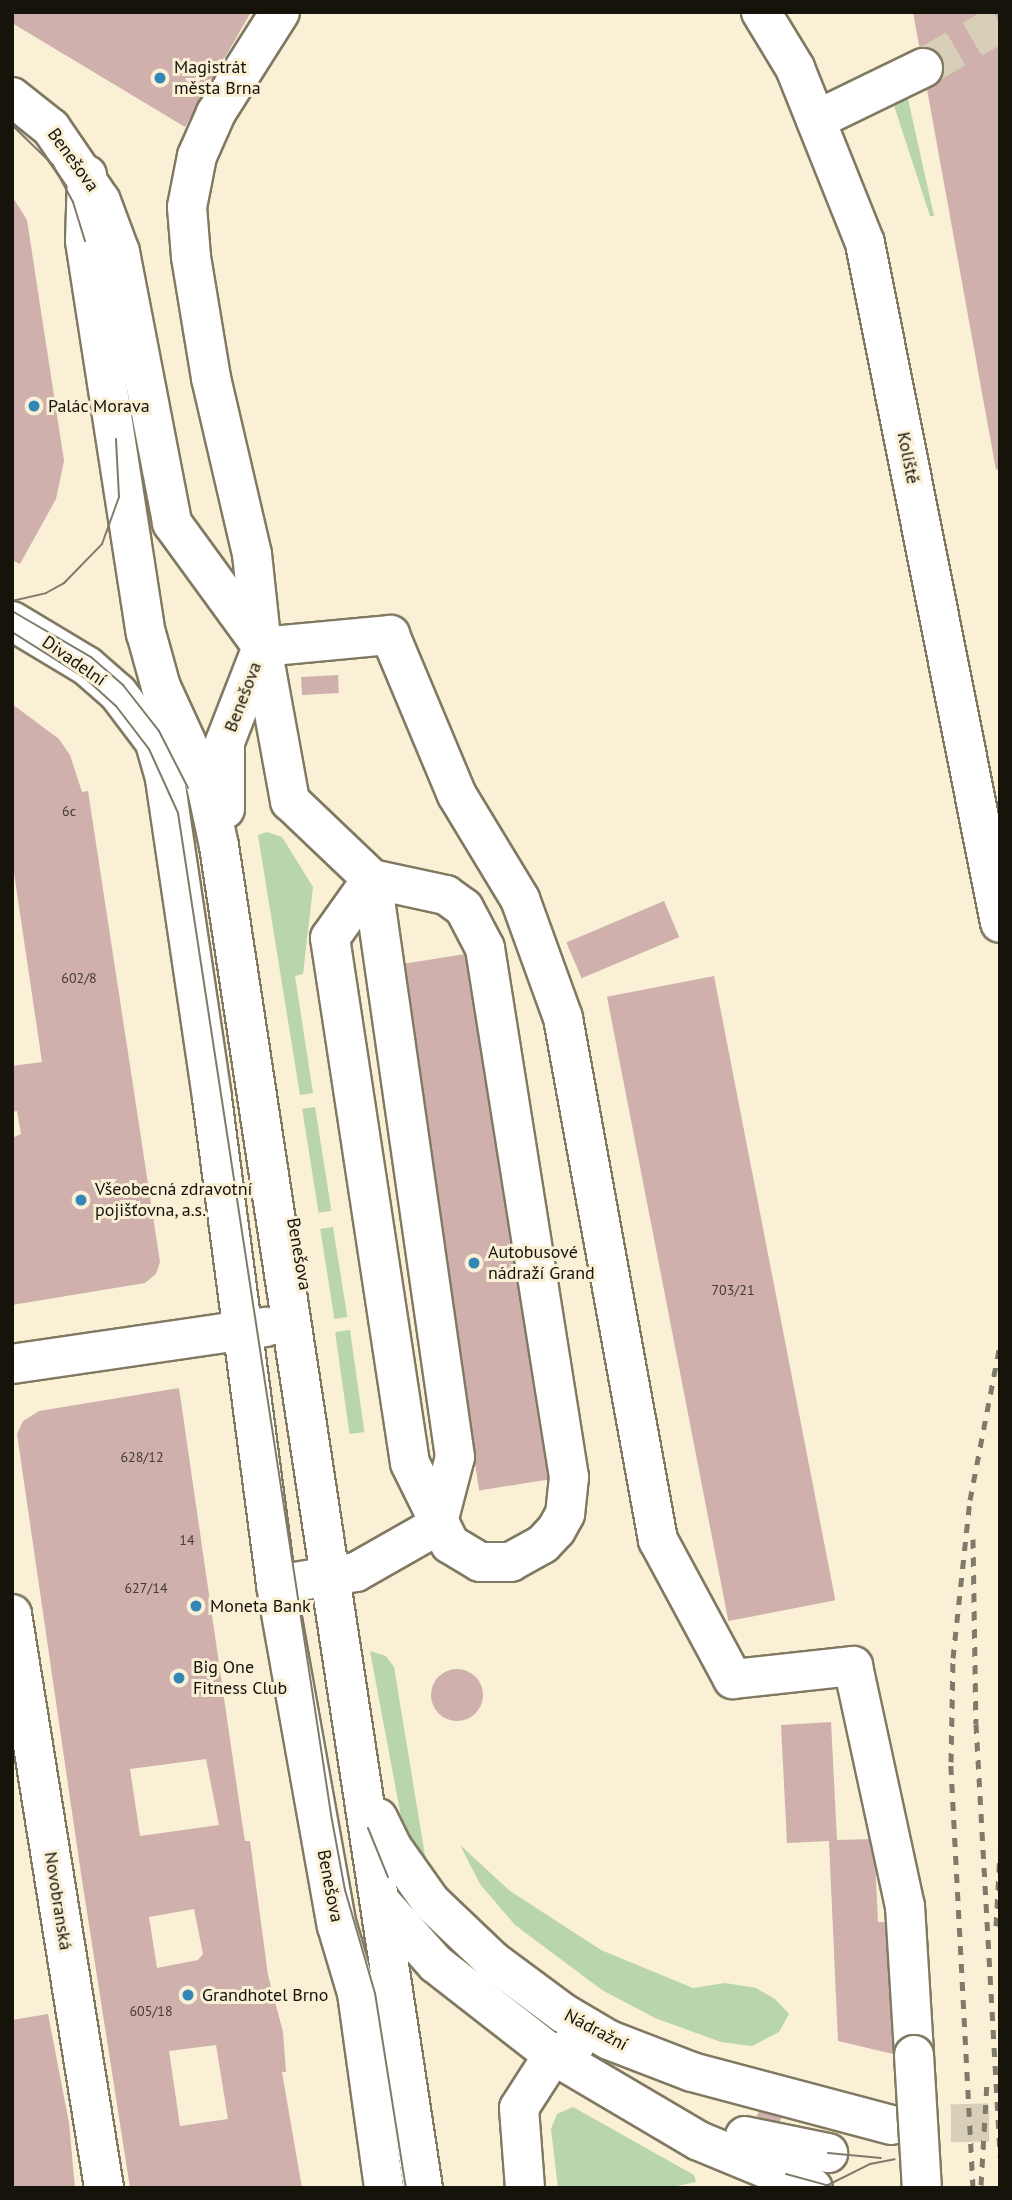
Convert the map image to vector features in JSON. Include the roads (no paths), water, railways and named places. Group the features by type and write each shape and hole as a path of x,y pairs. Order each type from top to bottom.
{"street":[{"path":"280,12 216,113 197,156 187,207 211,378 252,554 262,647 290,801 372,879 446,895 464,908 485,948 569,1478 565,1514 556,1530 543,1544 511,1562 480,1562 450,1544 438,1527 410,1463 330,938 372,879"},
{"name":"Koliště","path":"761,12 795,68 865,243 1000,923"},
{"path":"816,120 923,68"},
{"name":"Benešova","path":"12,97 51,128 87,175 114,229 172,523 262,647 233,713 223,774 295,1280 279,1325 276,1585 337,1926 357,1993 384,2188"},
{"path":"87,175 85,241 146,633 165,696 206,785 227,896 277,1226"},
{"name":"Divadelní","path":"12,621 87,666 118,693 188,788 203,848"},
{"path":"262,647 390,635 457,795 520,899 563,1018 658,1540 733,1679 853,1666 905,1906 922,2188"},
{"name":"Benešova","path":"155,743 165,779 212,1098 279,1325 378,1818 384,1901 423,2188"},
{"path":"203,848 227,896 247,951"},
{"path":"203,848 240,1098 263,1184 295,1280"},
{"path":"276,1585 331,1576 375,1564 438,1527 455,1457 372,879"},
{"path":"263,1184 295,1280"},
{"path":"12,1364 279,1325"},
{"path":"331,1576 351,1833 359,1860 384,1901 407,1905 449,1949 561,2050 699,2141 790,2183"},
{"name":"Novobranská","path":"12,1614 102,2178"},
{"name":"Nádražní","path":"378,1818 412,1879 462,1934 526,1987 609,2040 692,2072 892,2125 828,2153 790,2183"},
{"path":"525,2188 519,2108 561,2050 609,2040"},
{"path":"561,2050 710,2122 759,2141 828,2153"}],"tunnel":[{"path":"923,68 1000,23"},
{"path":"894,2125 1000,2122"}],"tram line":[{"path":"12,125 53,165 73,202 85,241"},
{"path":"12,601 46,593 64,583 102,544 119,497 116,439"},
{"path":"12,611 91,657 123,685 159,731 188,788"},
{"path":"12,632 85,678 116,706 149,749 178,813 332,1820 345,1890 375,1993 406,2188"},
{"path":"368,1828 388,1877"},
{"path":"828,2153 881,2158"},
{"path":"822,2188 870,2164 895,2159"},
{"path":"786,2174 830,2186"}],"railway":[{"path":"973,2188 951,1762 953,1658 970,1500 1000,1344"},
{"path":"973,1539 976,1724 1000,2157"},
{"path":"996,1926 1000,1853"},
{"path":"981,2185 987,2080"}],"place":[{"name":"Magistrát města Brna","path":"160,78"},
{"name":"Palác Morava","path":"34,406"},
{"name":"Všeobecná zdravotní pojišťovna, a.s.","path":"81,1200"},
{"name":"Autobusové nádraží Grand","path":"474,1263"},
{"name":"Moneta Bank","path":"196,1606"},
{"name":"Big One Fitness Club","path":"179,1678"},
{"name":"Grandhotel Brno","path":"188,1995"}]}
